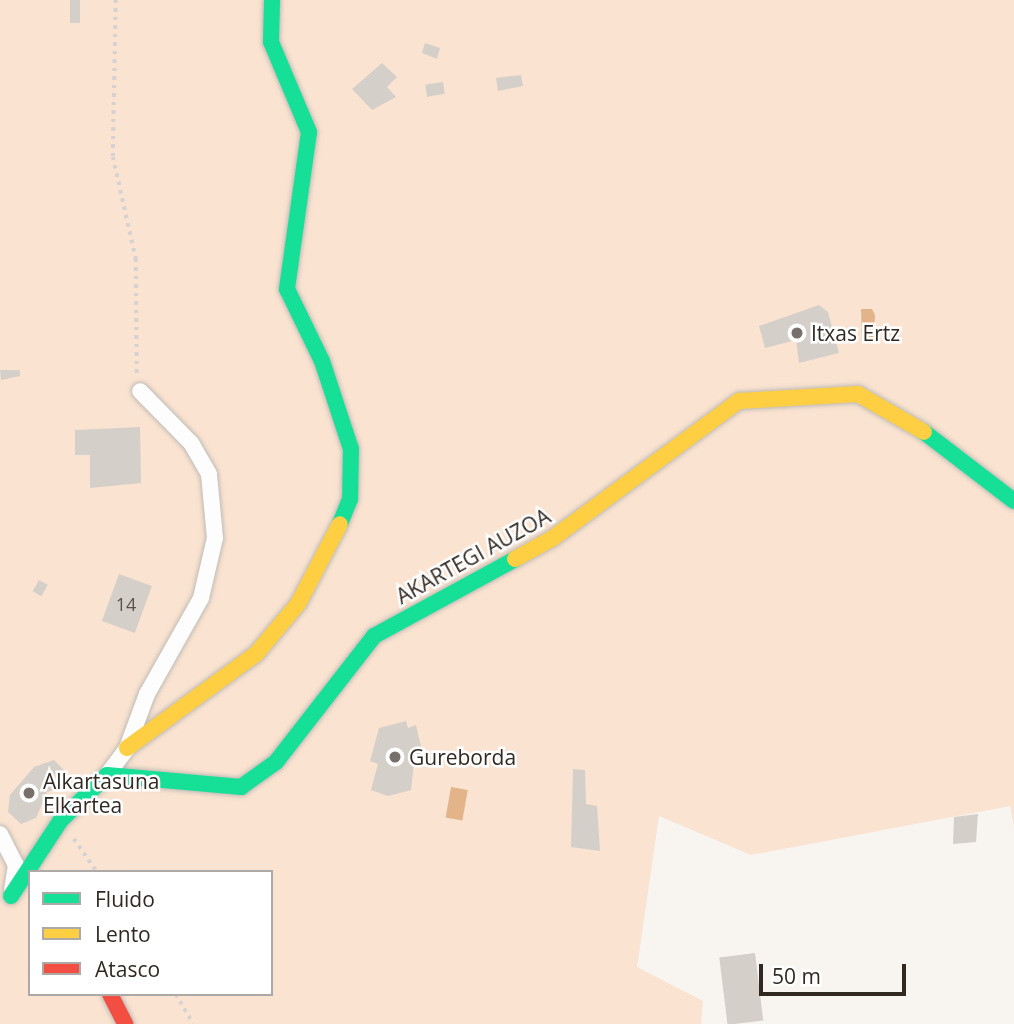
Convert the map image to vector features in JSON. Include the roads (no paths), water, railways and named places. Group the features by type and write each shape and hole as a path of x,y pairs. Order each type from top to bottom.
{"street":[{"path":"127,748 256,654 305,592 332,546 350,499 351,449 322,361 287,289 309,132 271,42 272,0"},
{"path":"5,899 61,820 107,775 127,748 147,694 201,598 215,538 209,474 192,444 140,391"},
{"name":"AKARTEGI AUZOA","path":"107,775 241,787 276,762 374,636 553,538 739,401 858,394 902,415 1014,501"},
{"path":"0,834 16,865 5,899"},
{"path":"5,899 28,898"},
{"path":"111,996 125,1024"}],"place":[{"name":"Itxas Ertz","path":"797,333"},
{"name":"Gureborda","path":"395,757"},
{"name":"Alkartasuna Elkartea","path":"29,793"}]}
